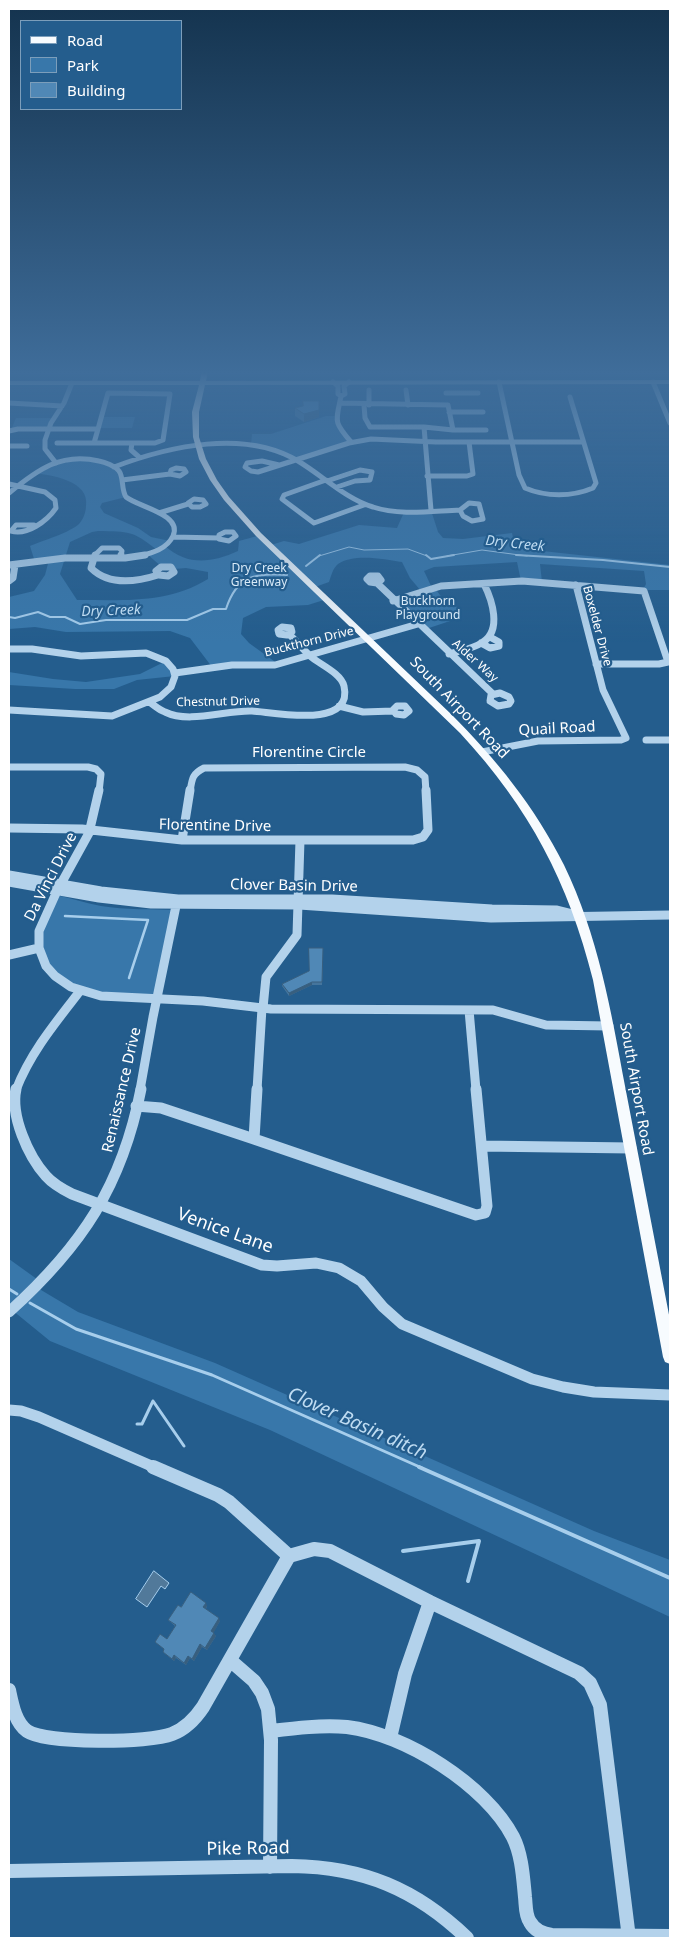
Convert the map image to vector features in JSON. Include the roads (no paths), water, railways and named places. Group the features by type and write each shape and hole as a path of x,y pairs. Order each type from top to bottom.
{"main road":[{"name":"South Airport Road","path":"205,461 210,473 226,496 366,639 428,696 505,778 544,837 564,874 593,956 609,1026 670,1357"}],"street":[{"path":"9,493 38,470 56,463 77,461"},
{"path":"89,461 114,467 119,471 122,480 122,490 126,497 135,504 159,513 173,523 175,530 173,537 166,545 152,552 121,557 120,549 109,547 100,549 94,556 92,570 107,579 126,580 158,575"},
{"path":"114,467 129,461"},
{"path":"254,461 245,467 256,472 292,461"},
{"path":"260,461 279,465"},
{"path":"296,461 364,505 391,510 460,510"},
{"path":"426,461 431,510"},
{"path":"427,476 466,476 473,474 471,461"},
{"path":"516,461 522,484 530,490 546,494 579,494 593,488 596,483 589,461"},
{"path":"337,487 355,481 370,480 372,472 360,470 284,495 282,499 314,523 364,505"},
{"path":"122,480 170,474"},
{"path":"9,484 45,492 56,501 53,515 34,525"},
{"path":"159,513 188,504"},
{"path":"173,537 219,538"},
{"path":"9,581 13,578 12,565 69,557 94,556"},
{"name":"Boxelder Drive","path":"393,601 438,586 529,581 576,584 604,693 625,732"},
{"name":"Alder Way","path":"377,583 393,601 494,694"},
{"path":"449,654 481,644 490,637 495,624 490,595 484,584"},
{"path":"576,584 636,588 645,592 668,661 661,664 596,664"},
{"name":"Buckthorn Drive","path":"175,673 232,665 271,665 310,656 418,624"},
{"path":"289,634 310,656 339,678 344,685 345,697 339,706 363,712 393,711"},
{"path":"481,644 490,648 498,647 499,642 490,637"},
{"path":"9,649 32,649 81,656 146,653 166,661 175,673 173,684 167,692 119,715 108,717 47,711 9,710"},
{"name":"Chestnut Drive","path":"149,702 164,712 183,717 251,711 314,716 327,713 339,706"},
{"name":"Quail Road","path":"482,752 538,741 622,740 626,738 625,732"},
{"path":"646,740 670,740"},
{"name":"Da Vinci Drive","path":"9,767 88,767 97,770 101,774 90,830 40,925 38,948"},
{"name":"Florentine Circle","path":"182,840 192,776 198,770 210,767 414,768 422,773 425,780 429,828 421,838"},
{"name":"Florentine Drive","path":"9,828 90,830 182,840 404,841 421,838"},
{"path":"254,1139 262,1008 266,977 296,938 299,902 300,840"},
{"name":"Clover Basin Drive","path":"9,875 124,902 299,902 491,918 670,916"},
{"name":"Clover Basin Drive","path":"9,882 59,887"},
{"name":"Renaissance Drive","path":"9,1312 41,1282 71,1248 100,1204 122,1161 136,1106 177,902"},
{"path":"9,955 38,948 44,962 52,973 80,991 101,996 223,1002 262,1008 497,1011 546,1025 609,1026"},
{"name":"Venice Lane","path":"80,991 21,1076 14,1095 15,1114 33,1158 46,1178 63,1190 267,1266 278,1268 316,1263 339,1268 366,1285 388,1312 402,1324 532,1379 586,1392 670,1395"},
{"path":"136,1106 161,1108 476,1215 485,1213 487,1210 482,1146 469,1010"},
{"path":"482,1146 631,1148"},
{"path":"9,1410 21,1411 39,1417 218,1495 229,1502 289,1556"},
{"path":"9,1690 17,1720 28,1732 37,1737 70,1739 160,1738 175,1732 192,1721 231,1661 289,1556 314,1549 326,1550 430,1602 560,1663 581,1674 590,1683 601,1708 629,1937"},
{"path":"390,1738 405,1674 430,1602"},
{"path":"231,1661 248,1674 262,1694 268,1708 271,1731 270,1867"},
{"path":"271,1731 313,1726 338,1727 390,1738 420,1752 447,1770 478,1795 502,1822 513,1838 518,1852 527,1916 536,1929 552,1935 670,1936"},
{"name":"Pike Road","path":"9,1871 328,1867 368,1876 418,1899 450,1922 467,1938"}],"waterway":[{"name":"Dry Creek","path":"319,556 349,547 364,550 408,549 427,556"},
{"name":"Dry Creek","path":"447,556 482,550 522,555"},
{"name":"Dry Creek","path":"306,566 320,555"},
{"name":"Dry Creek","path":"426,555 431,559 454,555"},
{"name":"Dry Creek","path":"516,555 522,555"},
{"name":"Dry Creek","path":"522,555 603,560 670,567"},
{"name":"Dry Creek","path":"522,555 527,556"},
{"name":"Dry Creek","path":"9,617 15,618 38,612 50,617 65,617 80,624 106,620 187,620 213,609 226,609 236,589 249,578 266,575 287,575"},
{"path":"65,916 148,920 129,978"},
{"name":"Clover Basin ditch","path":"9,1289 17,1294"},
{"name":"Clover Basin ditch","path":"30,1303 76,1329 212,1375 422,1468"},
{"path":"137,1424 142,1424 153,1401 184,1446"},
{"name":"Clover Basin ditch","path":"419,1467 670,1578"},
{"path":"403,1551 479,1541 468,1581"}],"park label":[{"name":"Dry Creek Greenway","path":"259,576"},
{"name":"Buckhorn Playground","path":"428,609"}]}
